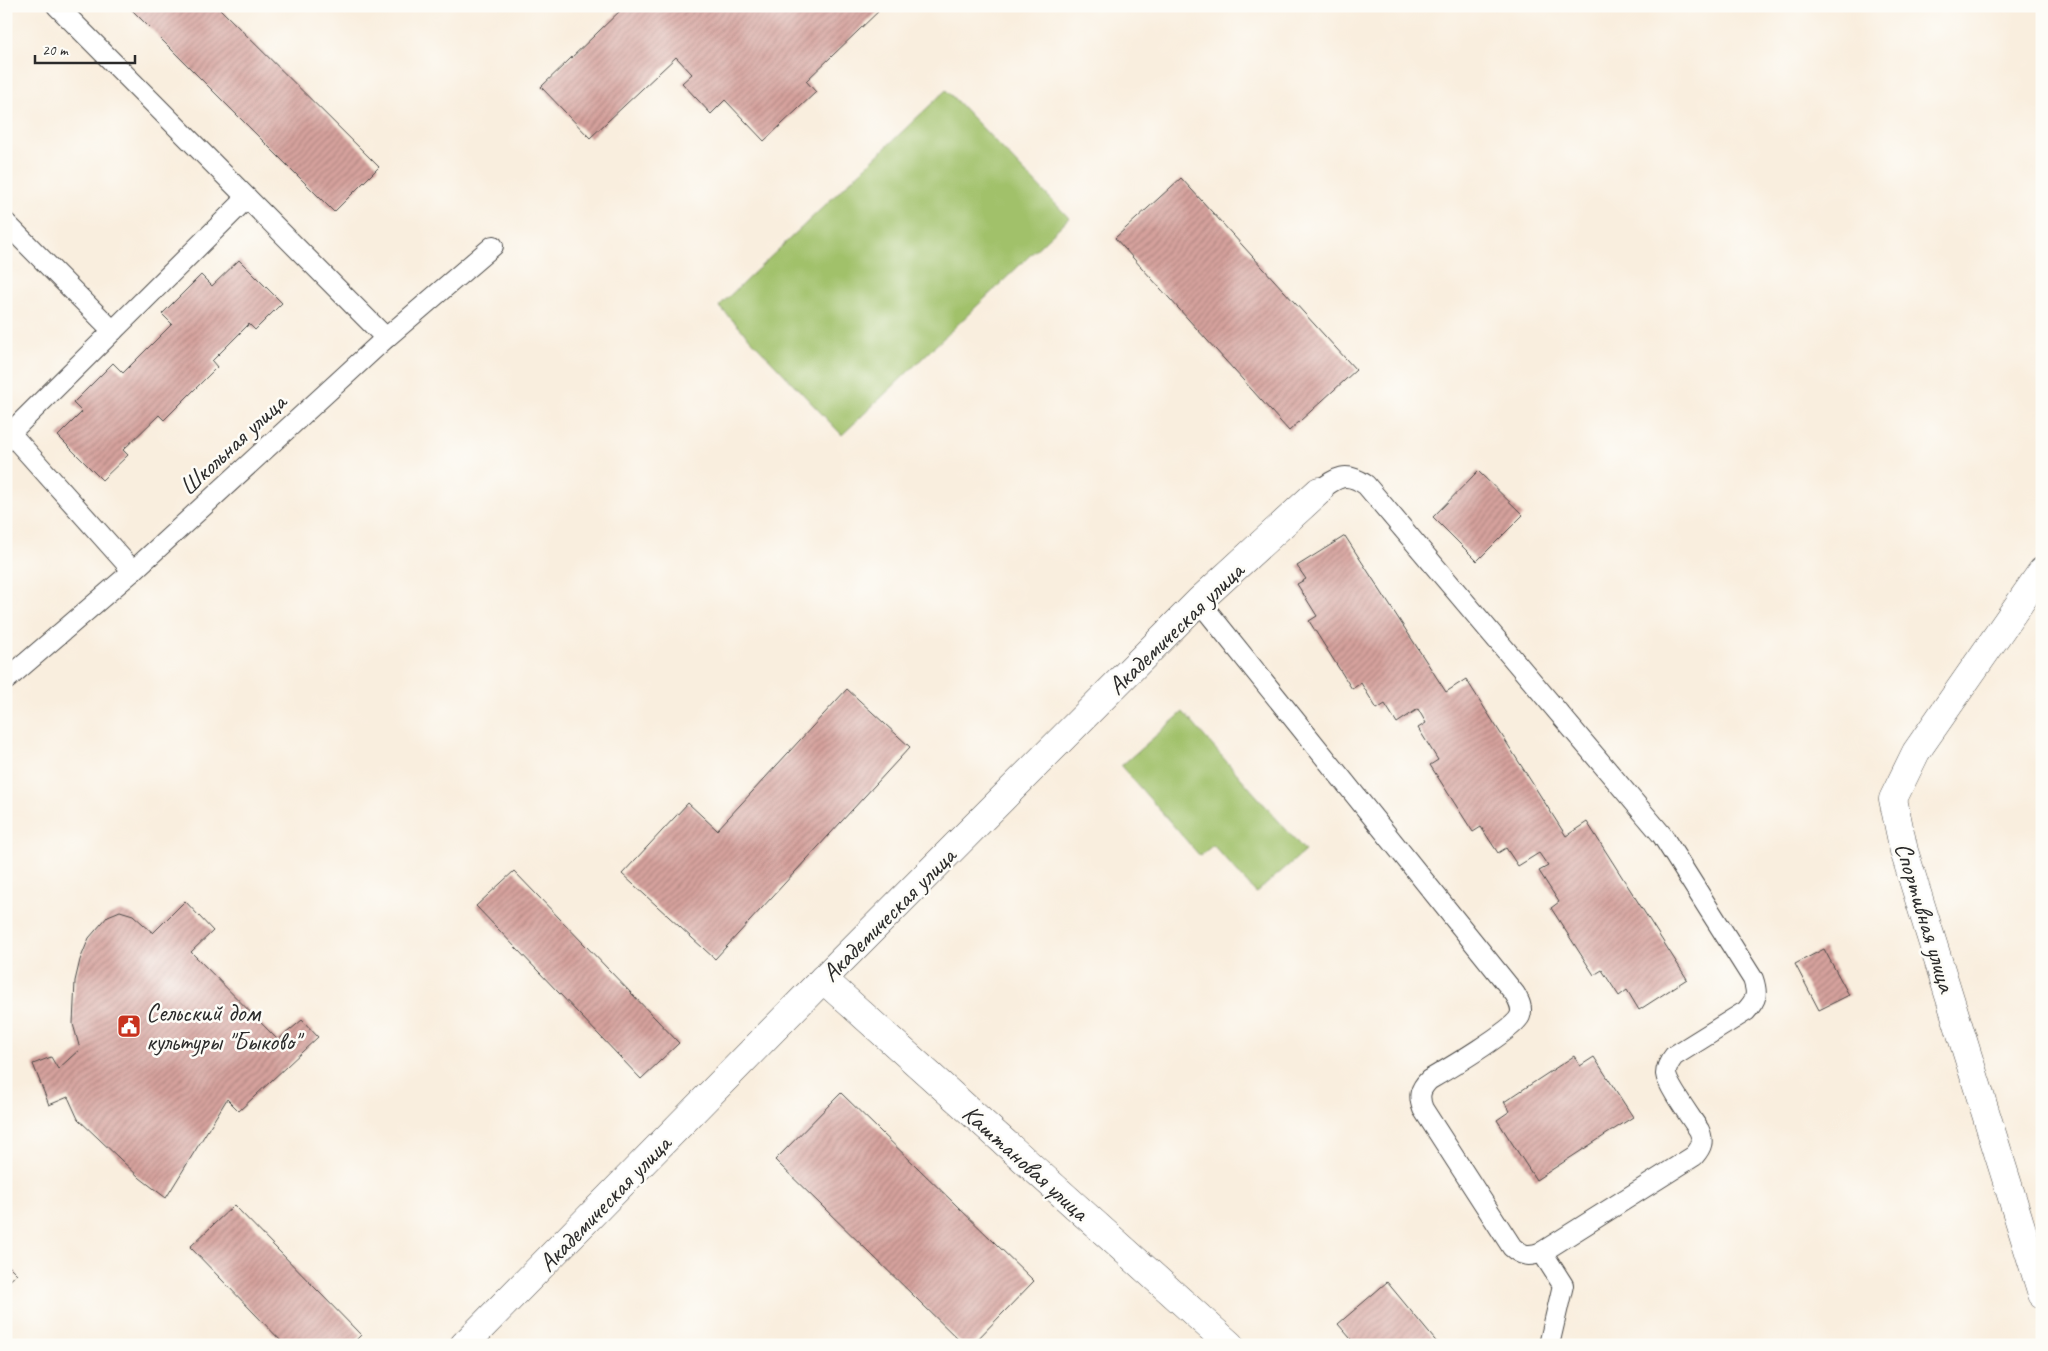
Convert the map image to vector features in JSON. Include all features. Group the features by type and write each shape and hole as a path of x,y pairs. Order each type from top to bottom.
{"street":[{"name":"Академическая улица","path":"464,1345 823,979 1199,601 1319,491"},
{"name":"Спортивная улица","path":"2042,571 1916,752 1894,799 1904,851 2042,1294"},
{"name":"Каштановая улица","path":"823,979 1230,1345"}],"lane":[{"path":"57,6 386,338"},
{"path":"133,571 8,433 247,198"},
{"path":"6,223 113,331"},
{"name":"Школьная улица","path":"6,680 133,571 386,338 493,246"},
{"path":"1199,601 1515,994 1521,1004 1520,1016 1508,1029 1429,1080 1422,1088 1419,1098 1422,1109 1512,1247 1521,1254 1532,1256 1542,1252 1694,1156 1702,1147 1703,1137 1666,1074 1668,1063 1674,1056 1746,1010 1755,1002 1756,989 1753,979 1662,835 1366,485 1346,476 1333,480 1319,491"},
{"path":"1542,1252 1563,1285 1549,1345"}],"green space":[{"path":"946,90 1069,218 842,435 719,306"},
{"path":"1183,712 1305,851 1256,893 1213,845 1200,856 1121,766"}],"building":[{"path":"128,6 217,6 379,167 334,212"},
{"path":"625,6 884,6 806,81 816,92 764,141 725,100 711,114 682,83 692,74 676,57 590,138 541,87"},
{"path":"1181,178 1356,370 1289,431 1115,238"},
{"path":"239,260 282,303 255,330 249,324 212,361 217,367 164,420 159,415 123,450 128,455 102,480 58,436 82,412 73,403 113,363 123,373 172,324 162,314 201,275 212,286"},
{"path":"1478,471 1523,515 1477,561 1433,517"},
{"path":"1345,536 1446,692 1466,679 1566,836 1587,822 1687,979 1639,1010 1627,990 1619,996 1602,970 1594,975 1551,908 1559,902 1539,871 1548,866 1539,853 1518,866 1506,848 1498,853 1481,827 1473,832 1430,765 1438,760 1418,728 1426,723 1418,709 1397,723 1385,704 1377,709 1361,683 1352,689 1309,621 1317,616 1297,584 1306,579 1297,566"},
{"path":"847,689 910,747 715,959 622,874 688,803 717,830"},
{"path":"514,871 679,1043 641,1079 476,906"},
{"path":"185,901 213,931 191,952 278,1040 302,1020 318,1037 239,1111 227,1099 166,1198 140,1178 78,1119 68,1097 49,1105 33,1064 51,1057 58,1069 80,1049 73,1024 75,981 80,960 89,938 108,916 120,911 133,915 153,933"},
{"path":"1824,949 1849,995 1819,1010 1795,964"},
{"path":"1574,1056 1580,1066 1594,1057 1633,1117 1536,1180 1497,1120 1510,1111 1504,1102"},
{"path":"841,1093 1034,1281 972,1345 964,1345 775,1160"},
{"path":"234,1205 361,1335 351,1345 285,1345 190,1247"},
{"path":"6,1263 17,1274 6,1284"},
{"path":"1387,1282 1439,1345 1356,1345 1338,1324"}],"place":[{"name":"Сельский дом культуры \"Быково\"","path":"129,1026"}]}
